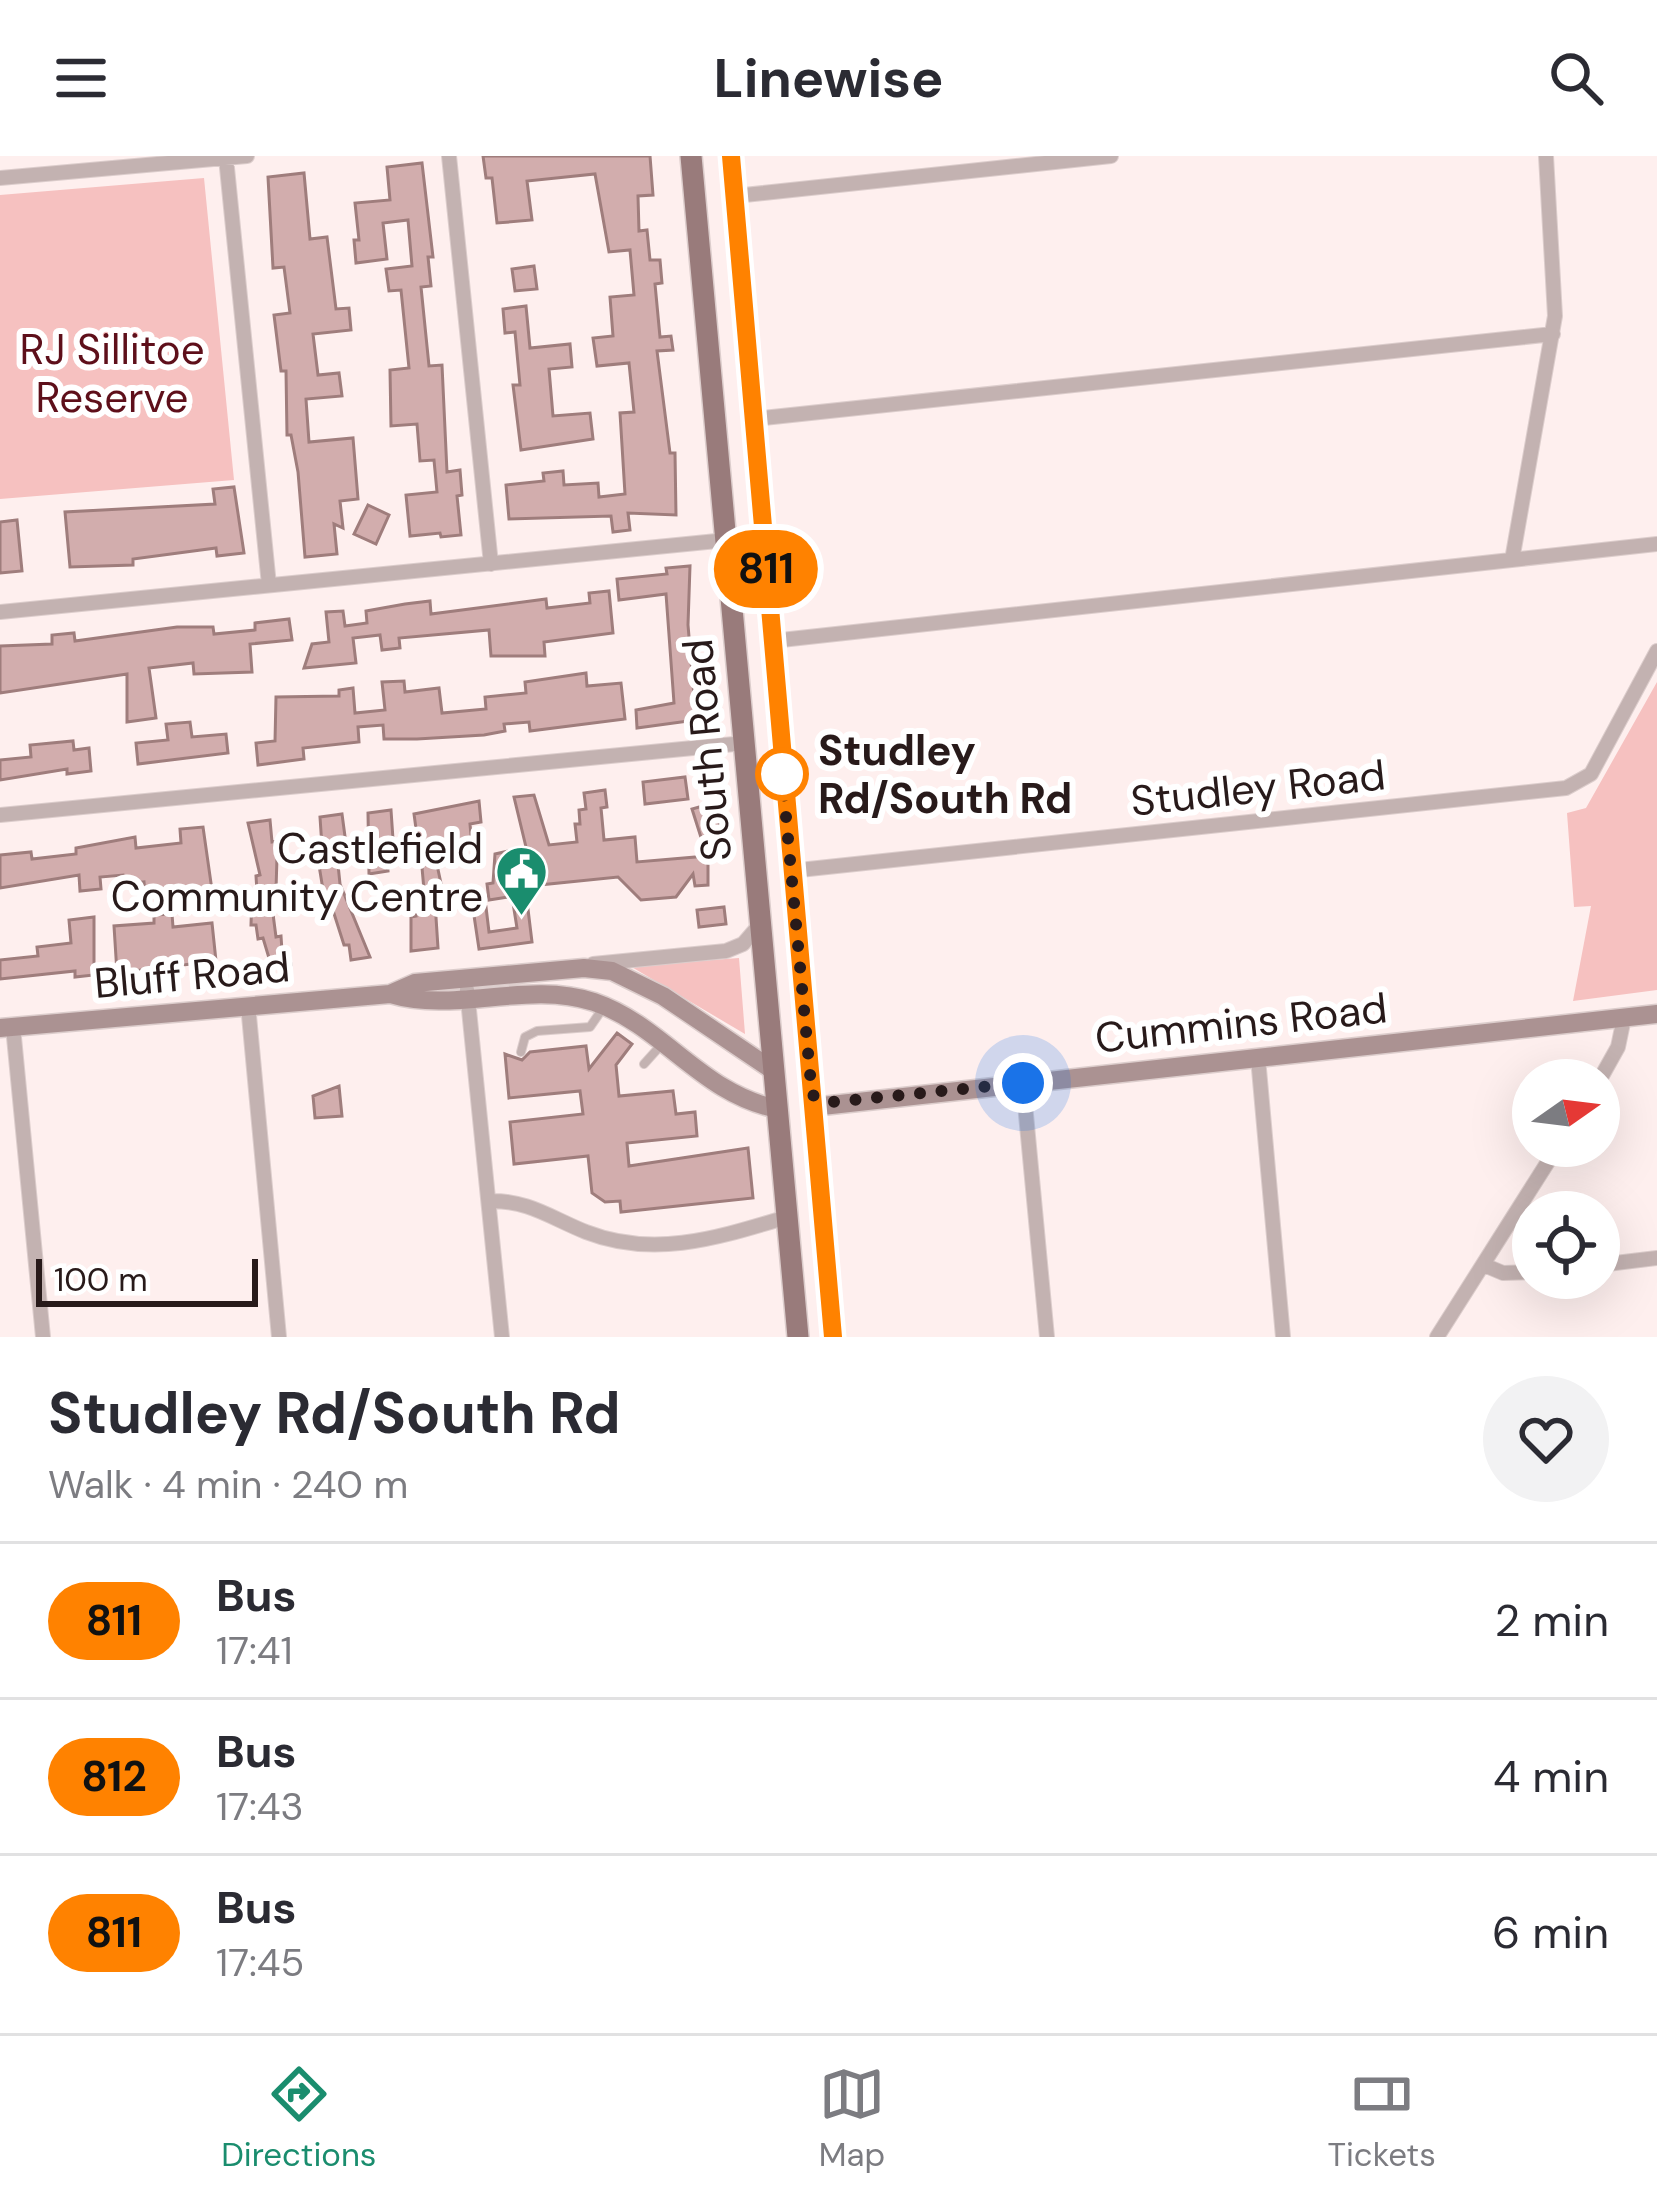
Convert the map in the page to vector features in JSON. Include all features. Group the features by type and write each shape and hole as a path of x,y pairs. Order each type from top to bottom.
{"main road":[{"name":"South Road","path":"692,156 798,1337"},
{"name":"South Road","path":"731,156 790,871 819,1102 832,1337"},
{"path":"746,742 780,740"},
{"path":"765,966 800,963"},
{"name":"Bluff Road","path":"7,1028 390,994 416,1002 577,968 602,969 634,979 774,1071"},
{"name":"Bluff Road","path":"467,989 550,993 603,1006 722,1091 778,1109"},
{"name":"Cummins Road","path":"819,1102 1657,1014"},
{"path":"774,1071 819,1102"},
{"path":"778,1109 819,1102"}],"street":[{"path":"0,178 247,156"},
{"path":"449,156 491,564"},
{"path":"735,196 1111,156"},
{"path":"1512,560 1552,334 1546,156"},
{"path":"226,158 268,586"},
{"path":"754,419 1552,334"},
{"path":"0,612 727,540"},
{"path":"772,641 1657,544"},
{"name":"Studley Road","path":"790,871 1566,788 1591,775 1657,652"},
{"path":"0,815 746,742"},
{"name":"Bluff Road","path":"577,968 727,951 743,944 762,922"},
{"path":"467,989 502,1337"},
{"path":"248,1005 279,1337"},
{"path":"1611,1059 1624,1018"},
{"path":"7,1028 43,1337"},
{"path":"1258,1058 1283,1337"},
{"path":"1023,1083 1047,1337"},
{"path":"1437,1337 1545,1167"},
{"path":"489,1201 528,1204 587,1232 626,1243 665,1246 708,1240 787,1217"},
{"path":"1620,1262 1657,1258"},
{"path":"1484,1265 1512,1273"}],"lane":[{"path":"521,1052 525,1037 537,1031 590,1027 603,1006"},
{"path":"644,1064 662,1044"}],"green space":[{"name":"RJ Sillitoe Reserve","path":"204,178 234,480 0,499 0,195"},
{"path":"1657,682 1657,990 1573,1001 1591,906 1574,907 1567,813 1586,808"},
{"path":"739,958 745,1034 630,966"}],"building":[{"path":"483,156 650,156 653,195 638,196 639,231 647,230 650,260 660,260 662,283 655,284 660,337 671,336 673,350 657,351 670,453 675,453 676,515 628,513 630,530 613,532 611,516 509,519 506,485 544,481 543,473 563,471 564,485 598,483 599,497 625,494 620,413 634,412 629,363 597,366 593,338 613,336 610,297 634,295 630,250 609,252 595,174 527,181 532,220 497,223 492,178 486,178"},
{"path":"422,163 433,257 428,257 431,286 421,287 429,366 442,365 447,472 460,470 462,495 457,496 461,535 441,537 440,533 410,536 406,495 437,492 434,460 420,461 417,424 391,426 390,370 409,368 401,290 389,291 386,269 412,266 408,220 383,223 387,259 356,263 354,240 359,240 355,203 390,200 387,167"},
{"path":"304,173 310,239 327,237 336,309 349,308 351,330 313,334 318,375 339,373 342,396 306,399 309,442 353,438 358,499 340,501 343,528 334,524 337,554 305,557 298,472 291,435 287,435 286,371 281,371 274,315 290,313 284,267 273,268 268,177"},
{"path":"534,266 537,289 515,291 512,269"},
{"path":"526,306 530,348 570,344 572,367 549,369 553,416 590,413 593,439 521,450 513,385 520,385 515,332 505,333 503,309"},
{"path":"234,487 244,553 217,556 216,548 133,559 133,565 70,567 65,512 215,504 213,489"},
{"path":"368,505 389,515 376,544 354,534"},
{"path":"17,520 22,571 0,573 0,522"},
{"path":"690,566 688,625 696,720 637,728 636,710 674,703 666,594 619,600 617,579 667,574 666,568"},
{"path":"609,591 613,633 544,642 545,656 491,656 489,630 399,638 400,648 382,650 380,635 353,638 356,663 304,668 312,644 329,642 326,612 343,611 345,626 367,623 366,611 405,604 430,601 431,614 546,599 547,608 590,603 589,593"},
{"path":"289,619 292,640 250,644 252,672 194,674 193,663 149,668 156,718 127,722 127,674 0,693 0,646 52,644 52,635 74,633 75,641 177,627 213,627 214,634 255,630 255,623"},
{"path":"586,673 587,686 621,683 625,719 530,731 529,722 504,724 505,731 484,735 417,739 384,739 383,725 358,727 359,742 303,748 304,759 258,765 256,743 275,741 276,697 339,696 339,690 353,688 355,713 385,710 382,682 404,681 405,692 439,688 442,713 486,709 485,697 526,693 525,682"},
{"path":"190,722 192,737 226,734 228,753 138,764 136,743 168,740 166,724"},
{"path":"73,741 74,750 89,748 91,771 67,774 67,769 0,780 0,760 31,757 30,745"},
{"path":"685,777 688,799 645,804 643,782"},
{"path":"605,790 607,807 601,808 604,840 635,837 637,862 708,856 708,885 695,886 693,874 676,897 641,900 618,877 529,886 529,879 505,881 508,897 489,900 487,884 493,883 495,854 526,847 514,797 534,795 549,845 577,842 575,824 580,824 579,810 586,809 584,793"},
{"path":"479,801 481,822 470,824 472,847 434,851 442,888 435,902 438,948 411,951 411,917 416,916 414,904 420,904 419,891 424,890 421,856 409,857 407,837 417,836 414,814"},
{"path":"713,803 725,841 704,847 692,809"},
{"path":"391,810 393,839 385,841 388,871 369,874 368,813"},
{"path":"342,814 346,844 336,845 340,884 370,957 351,960 330,901 325,902 316,847 322,847 320,817"},
{"path":"270,820 272,842 283,840 285,857 277,857 276,890 270,891 276,937 281,936 282,951 289,951 291,965 272,968 263,938 258,939 256,925 251,925 252,893 257,892 256,876 260,875 248,823"},
{"path":"203,827 212,890 145,893 144,882 124,884 123,875 100,877 101,889 80,891 79,875 0,888 0,855 31,852 32,859 76,854 76,848 135,837 136,848 181,843 180,829"},
{"name":"Castlefield Community Centre","path":"527,901 532,942 479,949 473,909 486,907 489,932 517,928 513,903"},
{"path":"724,907 726,924 699,927 697,910"},
{"path":"172,914 173,927 212,923 216,961 117,973 114,926 154,923 154,915"},
{"path":"94,917 94,975 75,977 75,971 0,979 0,960 38,956 37,947 71,943 69,920"},
{"path":"617,1033 632,1044 616,1065 619,1096 673,1091 676,1114 695,1112 697,1136 627,1143 629,1166 748,1148 753,1198 621,1212 620,1201 605,1202 592,1193 588,1156 514,1164 510,1122 583,1114 580,1091 509,1098 505,1054 522,1060 530,1052 586,1046 589,1069"},
{"path":"339,1086 342,1116 315,1118 313,1096"}],"bus line":[{"name":"811","path":"731,156 790,882 833,1337"}],"place":[{"name":"Studley Rd/South Rd","path":"782,774"},
{"name":"Castlefield Community Centre","path":"522,918"}],"route":[{"path":"782,774 812,1095 832,1102 1023,1083"}]}
